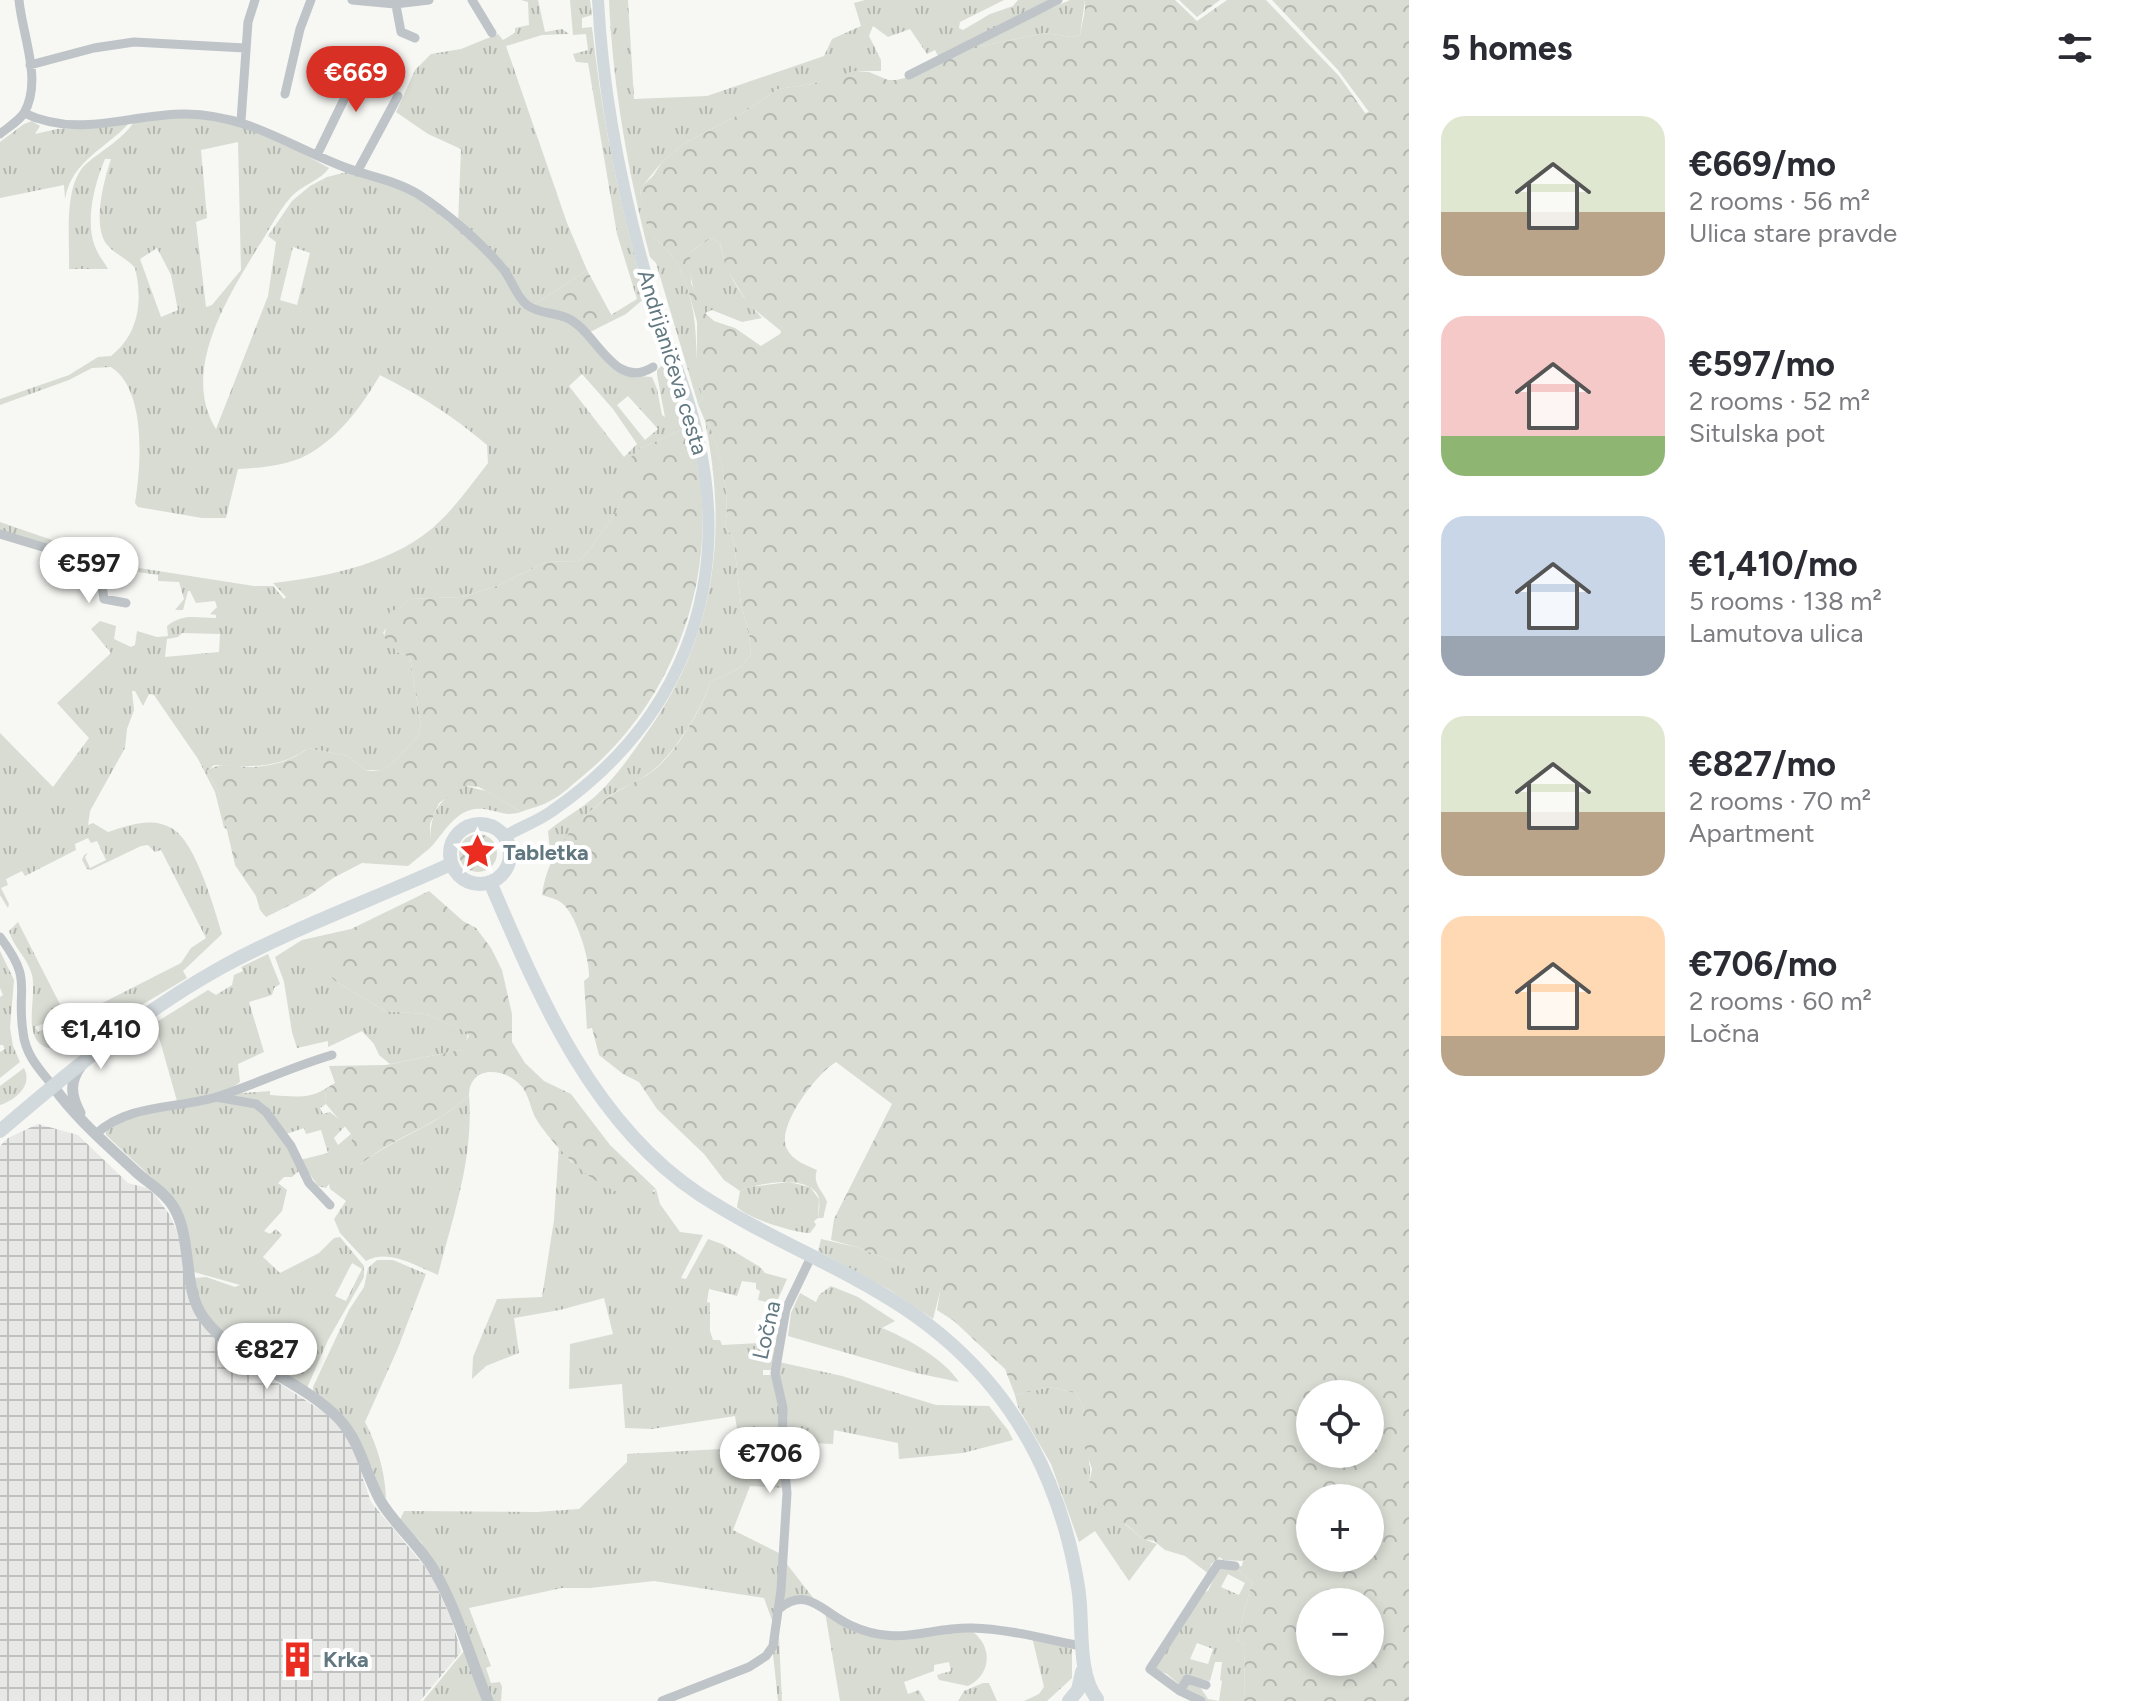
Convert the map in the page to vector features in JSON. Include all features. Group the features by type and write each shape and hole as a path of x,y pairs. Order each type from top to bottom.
{"main road":[{"name":"Andrijaničeva cesta","path":"504,837 551,812 590,782 640,732 668,688 689,642 705,578 709,521 706,478 698,438 649,288 624,192 610,123 598,0"},
{"path":"479,824 497,830 504,837 508,845 508,863 505,871 490,882 481,884 463,879 451,864 451,845 462,830 479,824"},
{"path":"0,1131 106,1043 219,969 262,946 451,864"},
{"path":"490,882 548,1007 579,1065 611,1112 651,1155 697,1192 754,1227 883,1292 921,1318 972,1364 1017,1421 1039,1460 1066,1530 1079,1591 1081,1680 1069,1701"},
{"path":"1079,1646 1088,1685 1098,1700"},
{"path":"1069,1701 1078,1697 1098,1700"}],"street":[{"path":"0,134 24,113 31,90 19,0"},
{"path":"241,121 248,22 255,0"},
{"path":"285,94 300,29 311,0"},
{"path":"352,0 429,0"},
{"path":"472,0 492,33"},
{"path":"909,75 1058,0"},
{"path":"395,2 401,32 415,38"},
{"path":"30,65 94,48 134,42 245,48"},
{"path":"317,155 351,85 373,57"},
{"path":"357,172 398,96"},
{"path":"24,113 41,121 67,126 183,114 241,121 260,128 357,172 388,180 415,192 503,268 527,305 536,311 568,318 576,323 621,369 637,373 653,367"},
{"path":"0,534 104,566 104,599 126,603"},
{"path":"0,937 14,957 23,980 22,1031 31,1058 86,1124 175,1208 195,1301 207,1321 250,1359 317,1401 340,1420 353,1439 385,1508 436,1572 488,1701"},
{"path":"86,1124 74,1102 72,1083 81,1065 106,1043"},
{"path":"96,1134 105,1125 128,1116 216,1097 332,1055"},
{"path":"216,1097 256,1104 266,1112 291,1146 309,1183 330,1205"},
{"name":"Ločna","path":"662,1701 749,1667 766,1656 773,1646 779,1609 787,1493 782,1442 783,1408 775,1373 786,1309 812,1255"},
{"path":"1201,1701 1180,1691 1150,1669 1151,1664 1167,1647 1218,1564 1235,1566"},
{"path":"779,1609 793,1599 808,1600 850,1626 887,1636 920,1636 968,1628 1014,1632 1079,1646"},
{"path":"1180,1691 1187,1679 1206,1685"}],"shaded area":[{"name":"Krka","path":"38,1124 78,1135 128,1183 147,1188 154,1194 177,1231 204,1325 263,1373 327,1414 345,1433 364,1475 371,1502 431,1574 452,1621 461,1652 420,1701 0,1701 0,1146 8,1138"}],"green space":[{"path":"521,0 538,0 545,32 562,29 569,34 542,35 506,46 567,223 587,270 532,306 510,274 458,225 461,149 428,134 396,112 415,70 431,54 461,49 498,34 503,40 515,33 515,28 529,25 528,2"},
{"path":"570,0 590,0 592,15 582,18 582,28 592,27 613,164 646,297 614,320 611,315 637,299 617,234 588,63 576,62 573,54 588,50 586,34 573,35"},
{"path":"609,0 628,0 634,99 707,96 824,56 832,39 861,26 854,3 865,0 1004,0 960,22 959,28 963,30 990,14 1013,6 1018,0 1056,0 939,58 935,50 927,54 910,29 888,37 873,26 869,36 881,60 881,71 860,71 812,84 778,89 744,112 683,144 662,162 640,189 642,205 650,231 671,254 689,294 703,399 698,404 656,263 650,257 635,193 618,98"},
{"path":"1070,0 1085,0 1080,35 1072,37 1045,33 982,46 977,42"},
{"path":"1085,0 1175,0 1197,21 1227,0 1266,0 1339,76 1365,113 1369,112 1338,70 1272,0 1409,0 1409,1701 1244,1701 1245,1645 1237,1640 1252,1582 1234,1567 1242,1566 1243,1561 1223,1560 1220,1557 1211,1564 1209,1574 1185,1556 1143,1539 1100,1502 1092,1491 1089,1484 1092,1469 1080,1434 1084,1408 1076,1393 1050,1387 1015,1395 1005,1369 954,1321 937,1310 942,1280 831,1240 834,1219 892,1104 836,1062 800,1101 785,1139 793,1157 817,1170 817,1184 827,1202 823,1218 818,1218 819,1198 806,1185 770,1183 740,1191 724,1180 704,1154 657,1109 639,1082 599,1055 592,1028 587,1029 584,981 589,977 589,970 582,940 565,906 542,895 550,865 575,827 610,796 658,767 688,728 710,682 738,669 751,655 749,632 741,605 734,542 725,527 727,501 723,475 709,423 705,421 698,404 703,399 697,378 697,322 681,271 672,255 651,234 643,215 640,188 662,162 683,144 744,112 778,89 812,84 854,71 896,80 909,77 977,42 982,46 1045,33 1072,37 1080,35","holes":["711,238 720,243 726,268 749,305 781,331 761,346 705,313 691,283 690,252"]},
{"path":"1179,0 1220,0 1197,17"},
{"path":"185,116 238,125 291,147 329,168 286,203 222,311 212,335 203,383 206,407 216,429 268,296 276,242 268,236 292,201 310,186 327,177 347,172 399,188 424,202 500,267 520,302 571,322 590,343 637,376 652,377 665,417 657,370 667,361 688,427 639,449 622,467 624,487 618,509 592,547 578,561 546,562 497,586 462,597 410,599 398,609 383,633 397,652 410,657 421,726 418,736 394,762 382,770 365,770 348,756 308,748 275,763 214,765 207,771 218,791 228,829 224,828 215,792 198,759 154,695 149,694 143,706 135,691 132,691 134,710 127,729 125,748 90,811 88,825 93,823 108,832 149,822 173,829 197,862 222,934 183,971 187,978 61,1053 37,1041 33,1032 32,975 9,931 18,922 67,1018 35,1027 38,1032 69,1020 181,963 191,948 206,938 161,850 155,852 148,845 91,870 82,860 84,855 88,853 85,857 90,868 106,860 97,841 91,843 88,838 75,844 76,850 25,876 22,871 6,879 8,885 1,888 8,908 0,895 0,733 53,787 89,738 57,703 111,653 91,629 100,621 116,626 114,639 131,647 135,645 137,631 157,637 168,636 167,626 179,619 216,618 216,615 210,614 217,607 215,601 196,603 190,591 183,610 175,610 184,599 179,582 158,581 158,575 138,572 139,568 254,586 273,586 284,599 286,597 273,583 317,577 362,565 384,557 423,535 453,507 488,463 487,445 474,434 436,407 380,375 357,410 328,441 289,462 238,469 226,518 202,518 138,507 135,503 140,450 136,411 123,378 111,367 92,368 69,380 0,405 0,399 69,375 98,357 111,356 128,338 138,305 135,268 108,246 100,223 103,189 111,159 105,159 101,169 91,218 94,242 108,269 69,269 69,228 71,199 79,173 134,122","holes":["238,142 241,270 212,305 206,307 196,222 207,218 201,150","293,247 310,253 297,305 280,300","157,248 171,275 178,310 161,317 140,259","582,374 613,409 637,444 624,457 569,386","628,396 658,429 645,440 617,405","182,633 220,634 219,652 165,657 167,639"]},
{"path":"32,121 40,126 35,134 57,129 129,123 82,165 65,199 64,185 0,198 0,142"},
{"path":"711,238 720,243 735,284 762,318 742,322 712,310 705,313 692,284 690,252"},
{"path":"587,270 614,320 588,333 532,306"},
{"path":"705,421 709,423 723,474 727,500 725,527 734,542 741,605 749,632 751,655 738,669 710,682 695,715 657,767 595,807 571,832 551,861 548,831 599,792 632,754 667,701 686,664 700,626 710,587 715,547 712,464"},
{"path":"688,427 699,474 703,522 699,570 688,617 671,662 648,704 619,742 559,796 521,812 479,787 465,786 439,803 430,824 430,848 408,866 362,863 266,917 235,865 218,791 207,771 223,765 252,767 275,764 308,748 348,756 365,770 371,771 382,770 394,762 418,736 421,726 410,657 397,652 384,637 390,611 398,609 410,599 462,597 497,586 546,562 578,561 592,547 618,509 623,487 621,467 639,449"},
{"path":"0,522 118,563 0,532"},
{"path":"465,786 486,791 521,812 466,811 430,848 431,826 436,810 447,797"},
{"path":"478,834 492,839 497,853 492,867 478,872 464,867 459,853 464,839"},
{"path":"429,891 463,921 476,928 491,948 502,970 512,1014 512,1042 525,1063 544,1081 571,1094 610,1145 656,1189 641,1195 624,1194 590,1176 547,1135 523,1088 508,1076 491,1072 476,1078 469,1095 443,1115 359,1166 355,1163 351,1134 326,1104 325,1089 335,1083 329,1066 386,1065 460,1050 469,1036 467,1032 425,1014 385,1011 335,981 305,951 302,940 351,929"},
{"path":"302,940 306,951 335,981 385,1011 425,1014 468,1032 466,1043 460,1050 390,1064 379,1055 362,1031 328,1047 328,1041 297,1048 284,982 275,957"},
{"path":"0,951 14,980 10,1028 20,1062 0,1078 0,1052 5,1049 0,1045 0,997 3,995 0,988"},
{"path":"268,954 280,984 274,988 272,995 249,1002 264,1052 238,1064 240,1082 233,1087 177,1101 155,1023 208,990 216,995 232,985 234,975 243,971 241,967"},
{"path":"24,1068 25,1086 12,1100 0,1105 0,1086"},
{"path":"325,1089 326,1104 320,1108 323,1114 330,1112 346,1125 334,1138 338,1145 351,1134 359,1166 386,1147 443,1116 469,1095 465,1164 438,1275 393,1257 366,1261 340,1233 334,1219 346,1201 330,1189 329,1184 326,1188 318,1186 300,1160 328,1153 321,1130 306,1134 304,1128 286,1134 268,1110 230,1099 230,1094 270,1091 270,1095 299,1096 312,1095"},
{"path":"210,1100 257,1107 280,1132 300,1170 278,1183 287,1190 282,1211 264,1231 270,1234 276,1229 282,1235 263,1257 280,1273 319,1253 334,1238 340,1237 364,1266 364,1277 328,1340 307,1388 233,1341 201,1309 195,1278 206,1277 235,1287 240,1285 194,1272 164,1189 106,1135 108,1126 132,1117","holes":["352,1263 362,1269 346,1301 335,1296"]},
{"path":"559,1146 571,1162 654,1192 656,1189 660,1204 680,1232 703,1235 681,1278 686,1279 708,1239 722,1244 765,1273 787,1279 778,1299 771,1303 758,1300 760,1291 756,1289 756,1283 742,1281 737,1296 709,1289 707,1302 710,1303 713,1340 720,1340 722,1345 776,1342 772,1370 763,1370 763,1375 771,1375 780,1397 785,1488 750,1486 733,1530 783,1555 773,1623 764,1598 654,1581 562,1588 469,1608 491,1666 486,1668 491,1683 500,1682 502,1687 501,1701 493,1701 433,1561 421,1542 400,1520 404,1511 537,1512 579,1509 627,1462 627,1454 740,1448 735,1416 652,1429 625,1428 622,1384 569,1389 570,1344 613,1334 604,1298 514,1318 519,1353 486,1366 472,1379 473,1357 497,1299 542,1297 554,1220","holes":["750,1452 750,1463 727,1465 726,1453"]},
{"path":"789,1182 810,1187 819,1199 818,1218 810,1233 771,1224 737,1207 740,1191"},
{"path":"821,1239 856,1247 943,1280 933,1319 890,1290 818,1251"},
{"path":"377,1260 393,1260 426,1274 365,1422 380,1458 386,1498 381,1494 371,1466 313,1392 349,1310 364,1287 368,1268"},
{"path":"831,1286 858,1297 895,1321 882,1328 924,1350 944,1365 959,1382 916,1373 788,1336 791,1313 800,1293 816,1302 819,1295"},
{"path":"779,1362 842,1376 936,1405 989,1406 1013,1440 963,1453 899,1459 898,1443 834,1430 833,1444 792,1442 791,1457 786,1457 777,1378"},
{"path":"1050,1387 1076,1393 1084,1408 1089,1484 1126,1525 1143,1539 1157,1544 1129,1581 1095,1531 1079,1542 1051,1464 1018,1407 1015,1395"},
{"path":"786,1563 814,1599 796,1596 783,1602"},
{"path":"1219,1567 1234,1567 1252,1582 1237,1640 1245,1645 1244,1701 1219,1701 1222,1662 1215,1662 1210,1681 1191,1677 1181,1686 1167,1674 1156,1670 1155,1662 1204,1592 1208,1591","holes":["1228,1574 1245,1583 1239,1595 1221,1587","1197,1643 1213,1649 1208,1664 1190,1659"]},
{"path":"825,1612 876,1635 973,1632 984,1645 985,1668 968,1686 939,1680 937,1675 951,1671 949,1662 934,1665 934,1671 904,1682 908,1694 919,1690 925,1701 840,1701"},
{"path":"778,1629 782,1701 778,1701 773,1654"},
{"path":"1032,1637 1072,1649 1072,1678 1047,1701 1024,1701 1039,1694 1044,1687"},
{"path":"464,1651 483,1701 423,1701"},
{"path":"989,1683 997,1701 958,1701 964,1691"},
{"path":"1188,1683 1200,1687 1208,1699 1219,1701 1204,1701 1185,1690"}],"place":[{"name":"Tabletka","path":"477,852"},
{"name":"Krka","path":"297,1659"}]}
